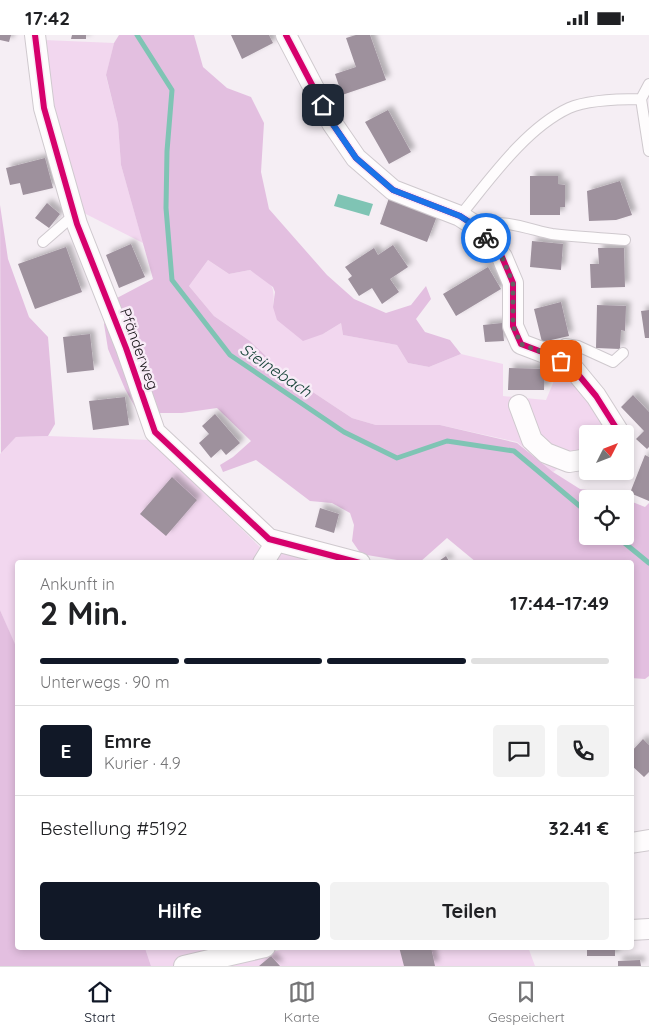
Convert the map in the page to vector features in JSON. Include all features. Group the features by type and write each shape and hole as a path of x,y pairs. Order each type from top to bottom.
{"street":[{"name":"Pfänderweg","path":"35,35 44,108 74,215 126,348 155,432 269,539 348,560"},
{"path":"286,35 332,123 356,158 393,190 460,216 477,227 502,257 513,283 513,326 521,344 550,355 572,367 596,397 614,425"},
{"path":"519,405 532,440 546,453 569,462 579,460"},
{"path":"265,560 276,542"},
{"path":"634,842 649,840"},
{"path":"634,930 649,929"},
{"path":"184,966 252,950"}],"lane":[{"path":"649,84 641,99 649,151"},
{"path":"460,216 536,128 570,107 609,99 641,99"},
{"path":"43,242 74,215"},
{"path":"477,227 485,223 509,225 552,234 625,240"},
{"path":"550,355 565,344 578,346 614,362 623,353"}],"shaded area":[{"path":"119,35 194,35 203,67 227,88 251,97 264,123 261,172 269,209 327,275 354,299 386,313 411,305 426,286 431,299 416,319 425,332 450,340 461,354 429,367 408,363 397,345 343,335 341,323 323,334 303,341 277,320 273,307 275,292 273,287 250,270 229,274 208,260 189,286 214,316 250,341 284,373 352,418 376,425 440,425 517,443 553,472 580,489 587,490 579,490 579,545 634,545 634,503 645,507 649,503 649,676 645,679 634,678 634,560 474,560 447,538 422,560 397,560 361,554 352,541 354,525 350,513 332,503 310,501 256,460 223,472 220,465 233,457 251,441 217,408 182,413 156,413 135,407 108,349 104,324 117,298 153,279 121,165 118,124 106,75 114,43"},
{"path":"44,40 114,43 106,76 118,124 121,165 143,243 80,211 52,114"},
{"path":"338,194 373,204 369,216 334,206"},
{"path":"0,205 8,259 29,317 48,337 55,424 48,436 16,437 1,453"},
{"path":"208,260 229,274 250,270 270,284 274,299 273,307 323,334 341,323 343,335 397,345 408,363 429,367 461,354 503,364 503,396 546,400 559,369 590,397 606,425 579,425 579,454 553,472 517,442 440,425 376,425 352,418 284,373 250,341 214,316 189,286"},
{"path":"48,436 150,440 260,547 320,560 15,560 15,645 0,610 0,454 16,437"},
{"path":"0,610 15,644 15,950 146,950 151,966 0,966"},
{"path":"146,950 257,950 259,955 280,950 529,950 535,966 151,966"}],"building":[{"path":"0,35 11,35 9,42 0,40"},
{"path":"72,35 86,35 86,39 71,39"},
{"path":"231,35 269,35 273,43 242,59"},
{"path":"356,35 370,35 386,80 342,95 335,74 356,67 346,38"},
{"path":"388,110 411,152 389,164 365,122"},
{"path":"45,158 53,188 23,195 20,183 10,185 6,168"},
{"path":"530,176 558,176 558,184 565,185 565,207 560,207 560,215 530,215"},
{"path":"620,181 632,215 616,220 589,221 587,191"},
{"path":"389,198 437,216 427,242 380,224"},
{"path":"47,203 60,214 49,228 35,218"},
{"path":"532,241 563,244 561,270 530,267"},
{"path":"131,244 145,277 119,288 106,255"},
{"path":"393,245 408,267 390,279 399,292 382,304 372,288 359,296 348,279 352,276 345,267 374,248 378,255"},
{"path":"66,247 82,292 35,309 18,264"},
{"path":"598,248 624,248 625,287 591,288 590,264 599,264"},
{"path":"488,267 501,289 456,316 443,294"},
{"path":"561,302 569,336 542,342 534,309"},
{"path":"597,305 626,306 625,331 621,330 620,349 596,348"},
{"path":"649,310 649,338 645,338 641,311"},
{"path":"502,323 504,341 485,342 483,325"},
{"path":"90,334 94,370 67,373 63,337"},
{"path":"509,368 545,369 544,390 508,390"},
{"path":"633,395 649,412 649,447 647,449 636,439 644,431 621,407"},
{"path":"125,397 129,425 93,430 89,401"},
{"path":"215,414 240,443 226,455 221,449 211,458 199,443 209,434 202,426"},
{"path":"645,455 649,457 649,501 634,495 634,490 631,490"},
{"path":"172,477 197,500 166,536 140,514"},
{"path":"320,508 339,514 334,533 315,527"},
{"path":"446,556 448,560 440,560"},
{"path":"643,739 649,745 649,772 644,777 634,768 634,749"},
{"path":"400,950 432,950 435,966 404,966"},
{"path":"587,950 615,950 615,956 587,956"},
{"path":"271,956 280,966 259,966"},
{"path":"640,960 641,966 618,966 618,961"}],"waterway":[{"name":"Steinebach","path":"137,35 172,90 167,151 166,208 172,280 230,355 344,432 397,458 447,441 514,451 579,505"},
{"name":"Steinebach","path":"627,545 649,563"}],"cycle path":[{"path":"35,35 44,108 77,224 126,348 155,432 269,539 349,560"},
{"path":"286,35 332,123 356,158 393,190 460,216 477,227 502,257 513,283 513,326 521,344 550,355 572,367 596,396 614,425"}],"way so far":[{"path":"486,238 502,257 513,283 513,326 521,344 561,361"}],"route":[{"path":"323,105 332,123 356,158 393,190 460,216 477,227 486,238"}]}
